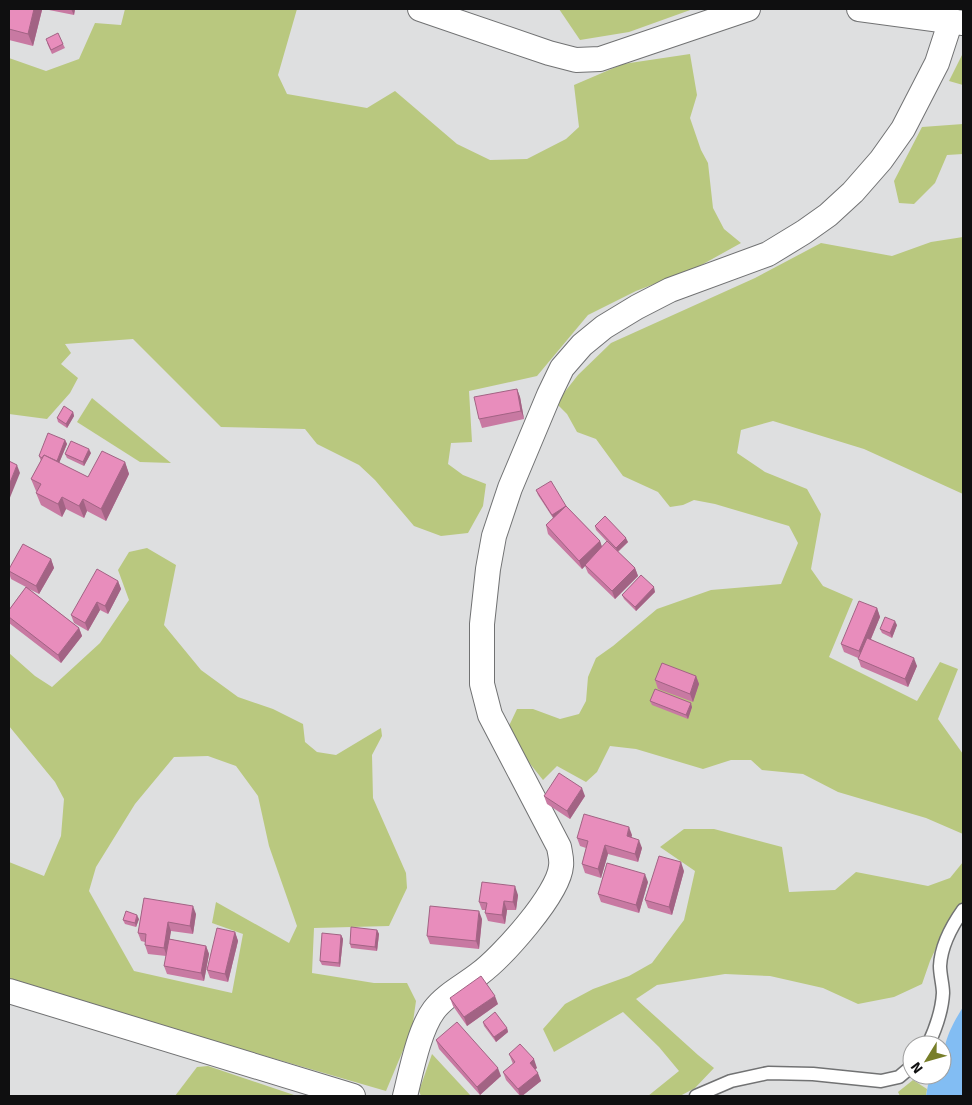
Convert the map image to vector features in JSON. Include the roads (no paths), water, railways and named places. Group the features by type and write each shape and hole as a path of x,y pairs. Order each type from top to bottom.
{"street":[{"path":"420,9 549,53 576,60 600,59 748,9"},
{"path":"405,1096 414,1058 434,1010 452,993 481,973 532,920 553,888 561,867 559,847 490,715 482,684 482,624 488,569 494,536 510,488 562,368 582,345 604,327 670,290 768,254 804,232 853,192 881,160 903,129 957,22 859,9"},
{"path":"9,991 320,1092 353,1096"}],"lane":[{"path":"933,1035 939,1022 943,993 940,967 943,947 950,930 963,910"},
{"path":"696,1096 731,1081 768,1073 813,1074 881,1081 899,1077 902,1074"}],"water":[{"path":"963,1007 963,1096 926,1096 928,1085 952,1085 952,1035 949,1035"}]}
